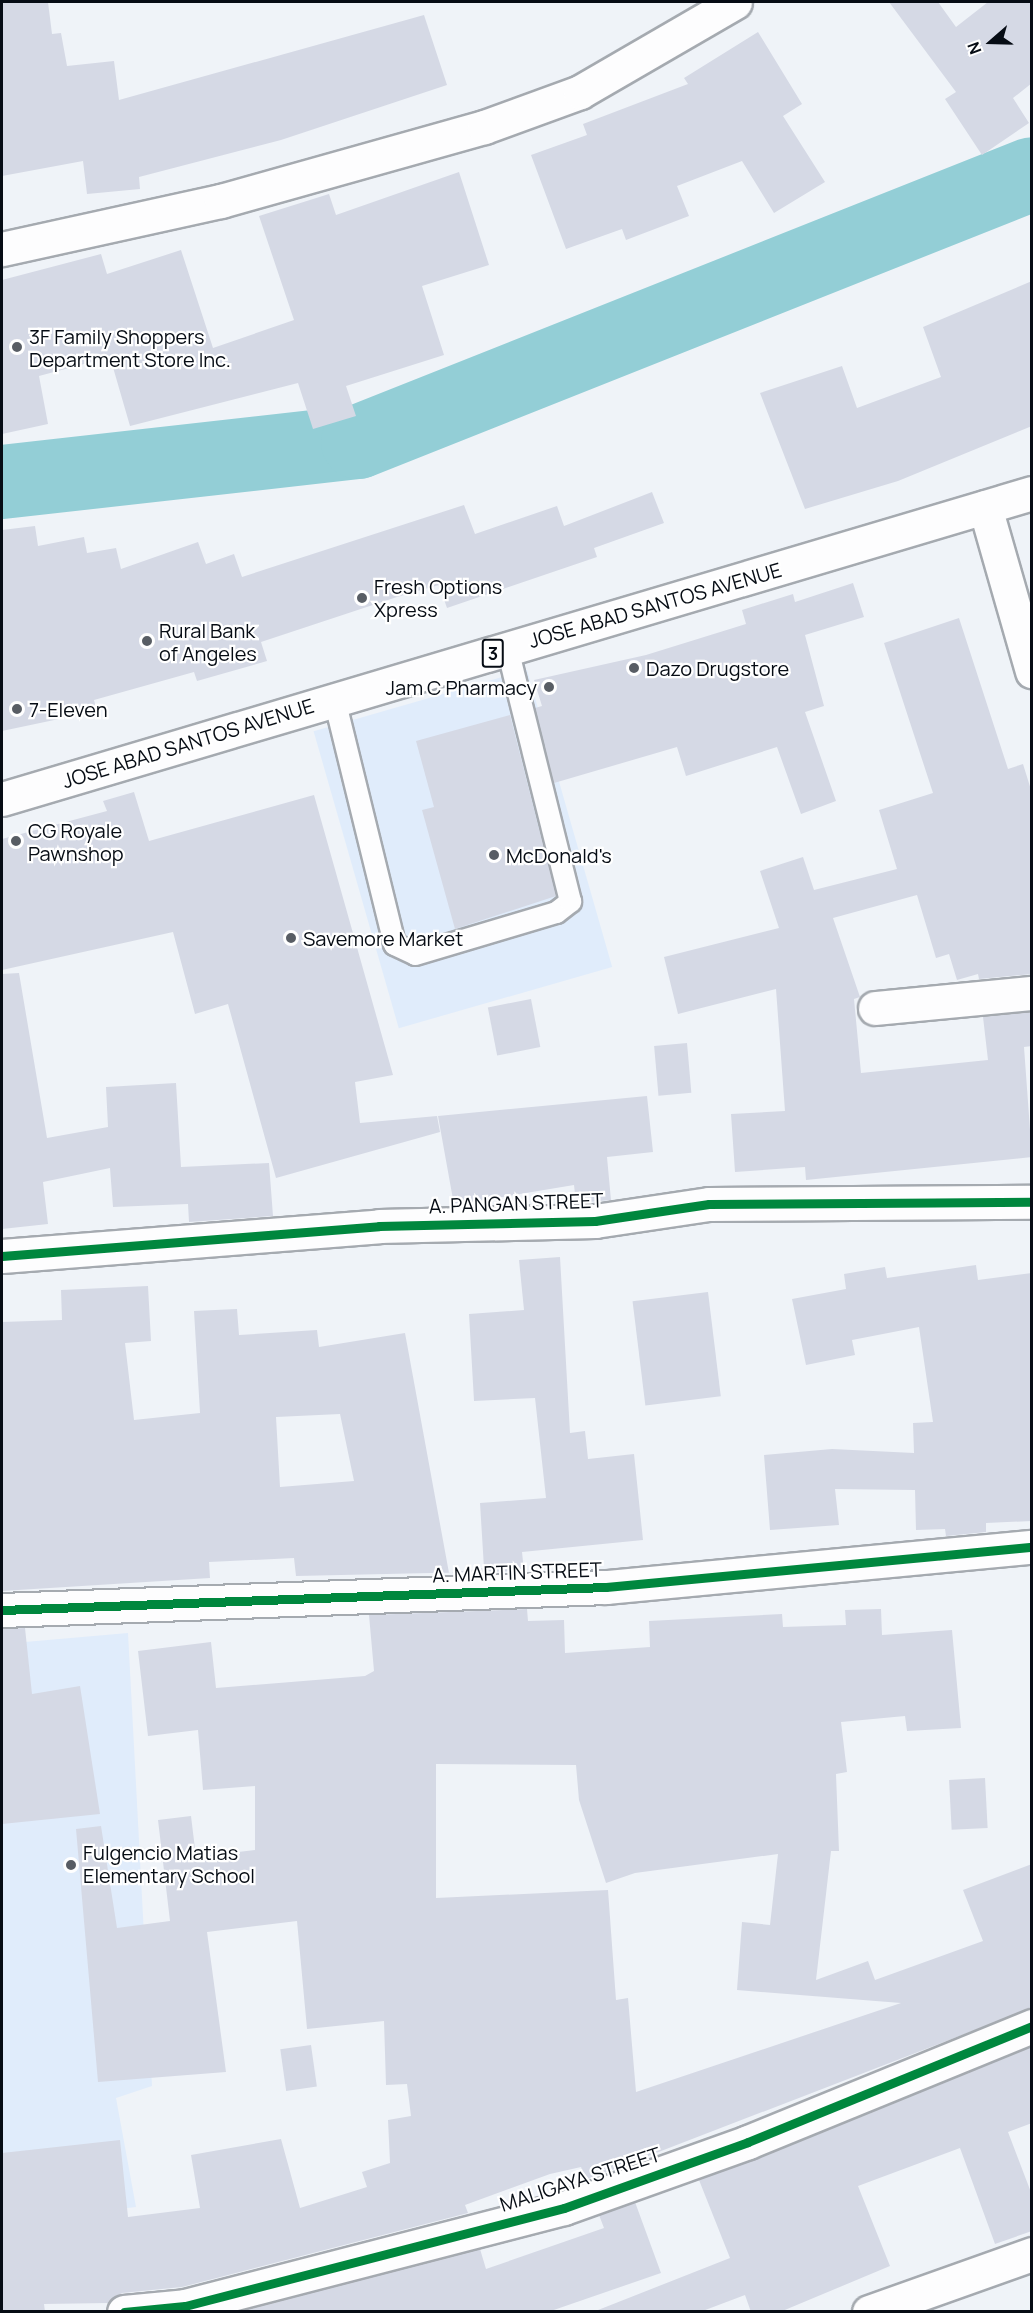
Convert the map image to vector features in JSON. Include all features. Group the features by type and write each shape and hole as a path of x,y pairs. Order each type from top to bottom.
{"main road":[{"path":"2,249 221,201 484,127 580,92 735,2"},
{"name":"JOSE ABAD SANTOS AVENUE","path":"2,799 1032,493"},
{"path":"985,507 1032,671"},
{"path":"875,1008 1032,993"},
{"name":"A. PANGAN STREET","path":"2,1256 379,1226 595,1221 709,1204 1032,1202"},
{"name":"A. MARTIN STREET","path":"2,1610 606,1587 1032,1546"},
{"name":"MALIGAYA STREET","path":"123,2312 185,2306 564,2208 748,2142 1032,2026"},
{"path":"869,2312 1032,2254"}],"lane":[{"path":"334,699 394,944 415,954 426,951 556,912 570,901 507,649"}],"shaded area":[{"path":"527,670 612,967 399,1028 314,731"},
{"name":"Fulgencio Matias Elementary School","path":"128,1633 152,2086 116,2098 136,2207 2,2223 2,1644"}],"building":[{"path":"2,2 48,2 52,34 61,33 67,66 114,61 119,100 424,15 447,85 281,140 139,177 140,189 87,194 83,161 2,176"},
{"path":"889,2 938,2 956,27 988,2 1032,2 1032,83 1013,98 1029,123 982,155 945,99 956,92"},
{"path":"758,32 802,104 783,116 825,182 774,213 742,161 677,186 689,216 626,240 622,229 566,249 531,155 587,135 583,124 688,84 684,78"},
{"path":"459,172 489,265 422,286 444,355 346,386 356,416 313,429 298,383 130,426 110,357 39,376 48,424 2,434 2,280 101,254 107,274 181,250 213,348 294,320 259,216 329,194 336,215"},
{"path":"1032,281 1032,426 898,481 805,509 760,393 842,366 857,408 941,377 923,327"},
{"path":"652,492 664,523 594,548 597,557 447,608 439,585 397,597 261,642 267,661 197,681 194,672 94,700 97,711 2,731 2,530 35,526 38,546 84,537 87,553 116,548 121,569 198,542 206,564 234,554 242,577 464,505 475,534 557,506 564,526"},
{"path":"853,583 864,617 805,635 824,706 805,712 836,801 801,814 777,747 686,776 677,747 554,783 535,708 542,706 534,680 646,655 746,624 742,610 793,594 795,602"},
{"path":"959,618 1008,769 1023,764 1032,793 1032,974 979,979 978,974 957,980 949,954 936,958 917,895 833,918 860,997 854,999 861,1073 988,1060 983,1017 1032,1012 1032,1046 1024,1047 1032,1157 806,1180 805,1167 735,1172 731,1114 785,1111 776,989 678,1014 664,957 779,928 760,871 803,857 814,890 897,869 879,810 933,793 884,643"},
{"name":"McDonald's","path":"510,715 556,896 455,929 422,810 434,807 416,741"},
{"path":"134,792 149,841 314,795 393,1075 355,1082 360,1123 437,1116 440,1132 276,1178 228,1004 195,1014 173,932 2,970 2,839 107,811 103,801"},
{"path":"19,973 47,1138 108,1127 106,1087 176,1083 181,1167 269,1163 273,1216 189,1222 188,1204 113,1207 110,1168 43,1182 48,1224 2,1229 2,974"},
{"path":"531,999 540,1047 497,1055 488,1007"},
{"path":"687,1043 691,1093 658,1096 654,1046"},
{"path":"647,1096 653,1152 607,1157 611,1200 576,1203 574,1185 454,1205 438,1116"},
{"path":"560,1257 570,1433 585,1431 588,1459 634,1454 643,1540 522,1552 524,1571 452,1573 484,1568 480,1503 546,1498 535,1398 474,1401 469,1314 524,1310 519,1260"},
{"path":"976,1265 978,1280 1032,1273 1032,1521 986,1523 986,1532 946,1536 945,1529 916,1530 915,1490 835,1489 839,1525 770,1530 764,1455 832,1449 914,1453 913,1423 933,1422 919,1327 852,1340 855,1355 806,1365 792,1299 846,1289 844,1274 885,1267 887,1278"},
{"path":"148,1286 151,1341 125,1343 134,1420 200,1413 194,1311 237,1309 239,1335 317,1330 319,1347 405,1333 449,1573 296,1576 294,1558 209,1562 210,1578 2,1591 2,1322 62,1320 61,1290","holes":["340,1414 354,1481 280,1487 276,1417"]},
{"path":"708,1292 721,1396 645,1405 633,1301"},
{"path":"527,1609 528,1621 564,1620 565,1653 650,1647 649,1621 782,1614 783,1627 846,1625 845,1610 881,1609 882,1635 952,1630 961,1728 907,1731 905,1716 841,1722 847,1772 836,1774 839,1851 831,1851 816,1980 868,1961 875,1980 983,1941 963,1890 1032,1864 1032,2008 586,2180 581,2167 550,2174 465,2205 468,2213 182,2287 122,2293 108,2303 44,2304 45,2312 2,2312 2,2153 120,2140 128,2217 200,2208 191,2155 281,2139 300,2208 367,2187 362,2172 390,2163 388,2120 411,2116 407,2084 386,2085 384,2021 307,2029 297,1921 207,1932 226,2072 98,2082 76,1829 101,1826 117,1928 170,1921 158,1820 191,1816 196,1857 255,1850 255,1786 203,1790 198,1730 148,1736 138,1651 211,1642 216,1688 365,1676 374,1671 369,1615","holes":["436,1764 576,1765 579,1800 606,1883 635,1873 778,1854 770,1925 742,1922 737,1990 901,2003 636,2092 628,1998 616,2000 608,1890 436,1898"]},
{"path":"25,1628 32,1694 80,1686 100,1814 2,1824 2,1629"},
{"path":"985,1778 988,1828 952,1830 949,1780"},
{"path":"311,2045 317,2087 286,2091 280,2049"},
{"path":"1032,2046 1032,2123 1008,2132 1032,2195 1032,2231 995,2244 960,2148 858,2186 890,2266 780,2312 751,2312 745,2295 700,2312 593,2312 730,2258 699,2180"},
{"path":"635,2202 661,2273 548,2312 239,2312 480,2249 486,2269 604,2228 599,2215"}],"waterway":[{"path":"2,482 358,442 1032,174"}],"cycle path":[{"path":"2,1256 379,1226 595,1221 709,1204 1032,1202"},
{"path":"2,1610 606,1587 1032,1547"},
{"path":"124,2312 185,2306 564,2208 748,2142 1032,2026"}],"place":[{"name":"3F Family Shoppers Department Store Inc.","path":"17,347"},
{"name":"Fresh Options Xpress","path":"362,598"},
{"name":"Rural Bank of Angeles","path":"147,641"},
{"name":"Dazo Drugstore","path":"634,668"},
{"name":"Jam C Pharmacy","path":"549,687"},
{"name":"7-Eleven","path":"17,709"},
{"name":"CG Royale Pawnshop","path":"16,841"},
{"name":"McDonald's","path":"494,855"},
{"name":"Savemore Market","path":"291,938"},
{"name":"Fulgencio Matias Elementary School","path":"71,1865"}]}
